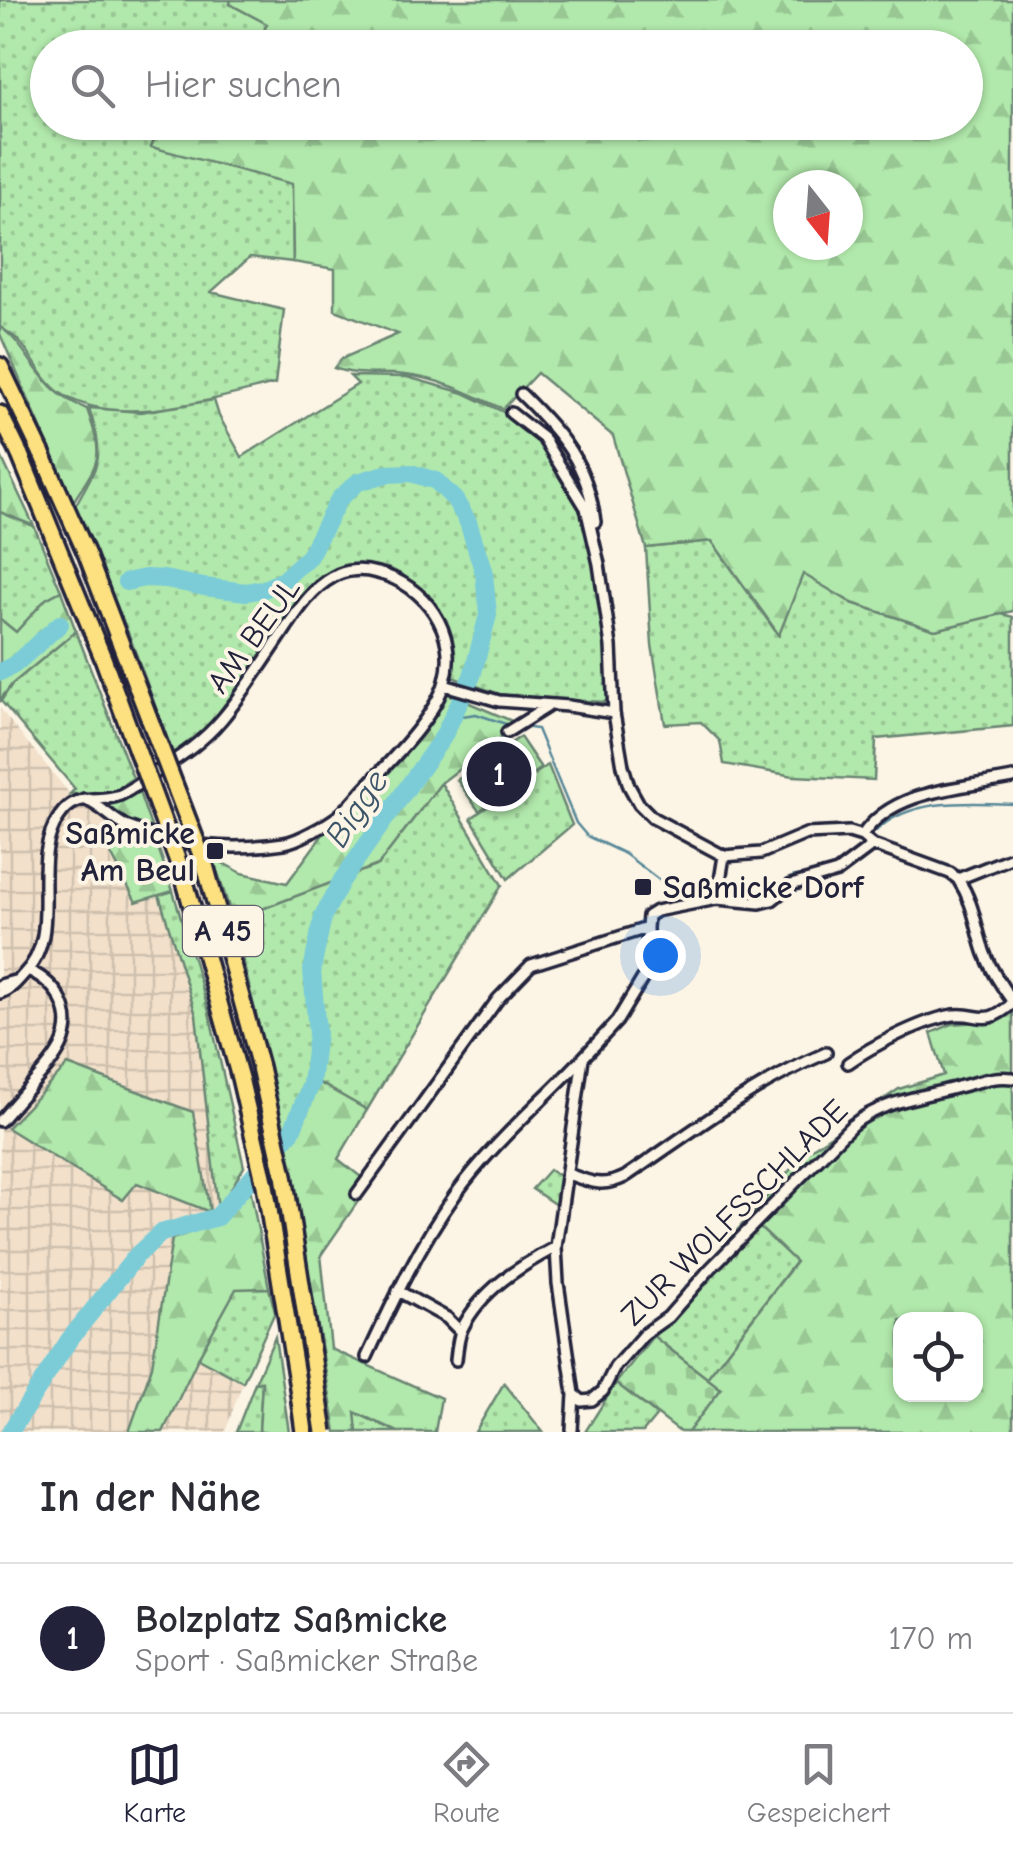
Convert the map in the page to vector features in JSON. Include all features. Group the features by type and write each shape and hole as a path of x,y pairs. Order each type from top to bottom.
{"highway":[{"name":"A 45","path":"0,366 87,555 204,865 260,1067 284,1175 324,1432"},
{"name":"A 45","path":"0,414 145,768 184,878 265,1185 304,1432"}],"street":[{"path":"522,394 563,438 578,461 593,506 612,646 614,713 623,766 639,804 653,818 724,856 761,853 806,834 850,832 873,845 950,873 968,893 984,950 998,982 1013,1003 990,1019 959,1014 943,1016 870,1047 848,1062"},
{"path":"512,413 544,438 586,508 599,564"},
{"name":"AM BEUL","path":"343,572 374,572 397,579 421,597 444,628 444,685 424,722 340,815 289,843 222,848 182,842 147,834 81,800 119,796 200,744 241,696 298,610 323,583 343,572"},
{"path":"444,685 499,700 614,713"},
{"path":"507,732 549,706"},
{"path":"862,836 900,803 1013,778"},
{"path":"0,993 14,987 36,957 43,928 46,850 51,830 64,810 81,800"},
{"path":"367,1357 398,1290 456,1194 617,1021 646,973 648,916 656,911 717,900 772,900 791,886 837,872 873,845"},
{"path":"717,900 724,856"},
{"path":"958,879 1013,857"},
{"path":"357,1194 498,999 531,966 647,928"},
{"path":"0,1121 47,1070 62,1048 66,1030 65,1010 56,990 28,970"},
{"path":"0,984 18,980"},
{"path":"568,1174 611,1184 762,1084 826,1054"},
{"path":"572,1430 574,1394 556,1247 583,1058"},
{"name":"ZUR WOLFSSCHLADE","path":"574,1394 582,1401 592,1400 603,1391 615,1368 644,1334 668,1317 708,1270 868,1112 992,1076 1013,1078"},
{"path":"456,1360 460,1332 495,1286 556,1247"},
{"path":"398,1290 447,1318 460,1332"}],"shaded area":[{"path":"0,709 70,794 111,824 102,836 136,901 159,895 196,1015 219,1222 152,1366 129,1432 0,1432"},
{"path":"198,1358 243,1382 225,1432 163,1432"}],"green space":[{"path":"0,0 231,0 230,4 268,24 265,30 30,30 30,140 155,140 152,147 292,183 293,262 250,257 211,292 284,310 275,384 167,408 111,410 85,404 55,389 18,340 0,327"},
{"path":"231,0 1013,0 1013,611 935,630 852,603 803,574 779,635 712,541 646,548 613,436 537,373 503,409 430,380 334,368 341,359 398,334 335,310 335,269 293,262 292,184 151,147 154,140 983,140 983,30 264,30 267,24 230,4"},
{"path":"0,327 51,387 87,409 96,438 97,458 73,502 0,334"},
{"path":"350,376 407,377 464,393 510,415 542,439 584,509 610,645 611,695 605,702 530,698 499,694 452,677 448,627 422,592 395,571 351,566 321,577 236,695 196,737 173,754 75,506 97,459 97,438 89,408 141,412 214,400 242,457 358,384"},
{"path":"0,454 34,526 0,512"},
{"path":"0,512 34,526 61,591 46,599 16,632 0,619"},
{"path":"712,541 778,635 803,573 852,603 935,630 1002,614 1013,617 1013,726 876,739 874,780 794,776 724,764 720,741 701,722 665,724 652,645 646,548"},
{"path":"61,591 76,631 12,684 0,700 0,619 16,632 46,599"},
{"path":"76,631 133,778 108,794 70,794 75,789 1,701 12,684"},
{"path":"446,693 519,724 441,783 378,865 233,920 213,858 242,873 287,883 329,826 344,818 429,724"},
{"path":"520,737 541,768 479,811 457,780"},
{"path":"548,765 572,825 508,879 471,818"},
{"path":"441,783 502,885 367,1110 316,1081 284,1130 233,920 378,865"},
{"path":"137,786 173,891 136,902 101,835 116,817 109,804"},
{"path":"173,891 209,1012 244,1167 218,1210 196,1015 159,895"},
{"path":"1013,1006 1013,1432 688,1432 721,1389 707,1378 796,1262 757,1225 729,1248 719,1251 805,1153 899,1089 944,1075 931,1033 952,1024 990,1021"},
{"path":"68,1065 193,1112 210,1212 137,1183 123,1200 7,1128"},
{"path":"316,1081 367,1110 338,1159 370,1184 321,1255 331,1349 441,1398 435,1432 398,1432 355,1412 357,1432 336,1432 284,1130"},
{"path":"549,1170 560,1176 556,1205 532,1189"},
{"path":"249,1182 269,1288 236,1289 163,1432 129,1432 152,1366 172,1239 219,1222"},
{"path":"757,1225 796,1261 707,1378 653,1336"},
{"path":"236,1288 269,1288 275,1312 243,1382 198,1358"},
{"path":"653,1336 721,1389 688,1432 680,1432 616,1383"},
{"path":"275,1337 289,1432 259,1432 262,1382 255,1383"},
{"path":"262,1381 259,1432 236,1432 255,1383"},
{"path":"504,1383 543,1432 475,1432"},
{"path":"616,1383 657,1415 643,1432 585,1432"},
{"path":"354,1412 398,1432 357,1432"}],"waterway":[{"name":"Bigge","path":"10,1432 69,1340 137,1255 161,1233 217,1217 292,1131 311,1084 317,1033 312,970 323,916 342,880 443,737 472,676 488,615 484,573 468,522 455,500 436,481 411,473 386,474 358,482 339,499 309,556 282,581 264,589 246,592 145,578 126,582"},
{"name":"Bigge","path":"0,672 14,665 60,624"},
{"path":"454,713 476,714 506,724"},
{"path":"530,728 537,729 576,823 587,836 625,854 679,895"},
{"path":"875,832 904,813 940,804 1013,804"},
{"path":"848,858 862,846"},
{"path":"731,896 764,897 786,880 815,875"}],"place":[{"name":"Bolzplatz Saßmicke","path":"499,774"},
{"name":"Saßmicke Am Beul","path":"215,851"},
{"name":"Saßmicke Dorf","path":"643,887"}]}
